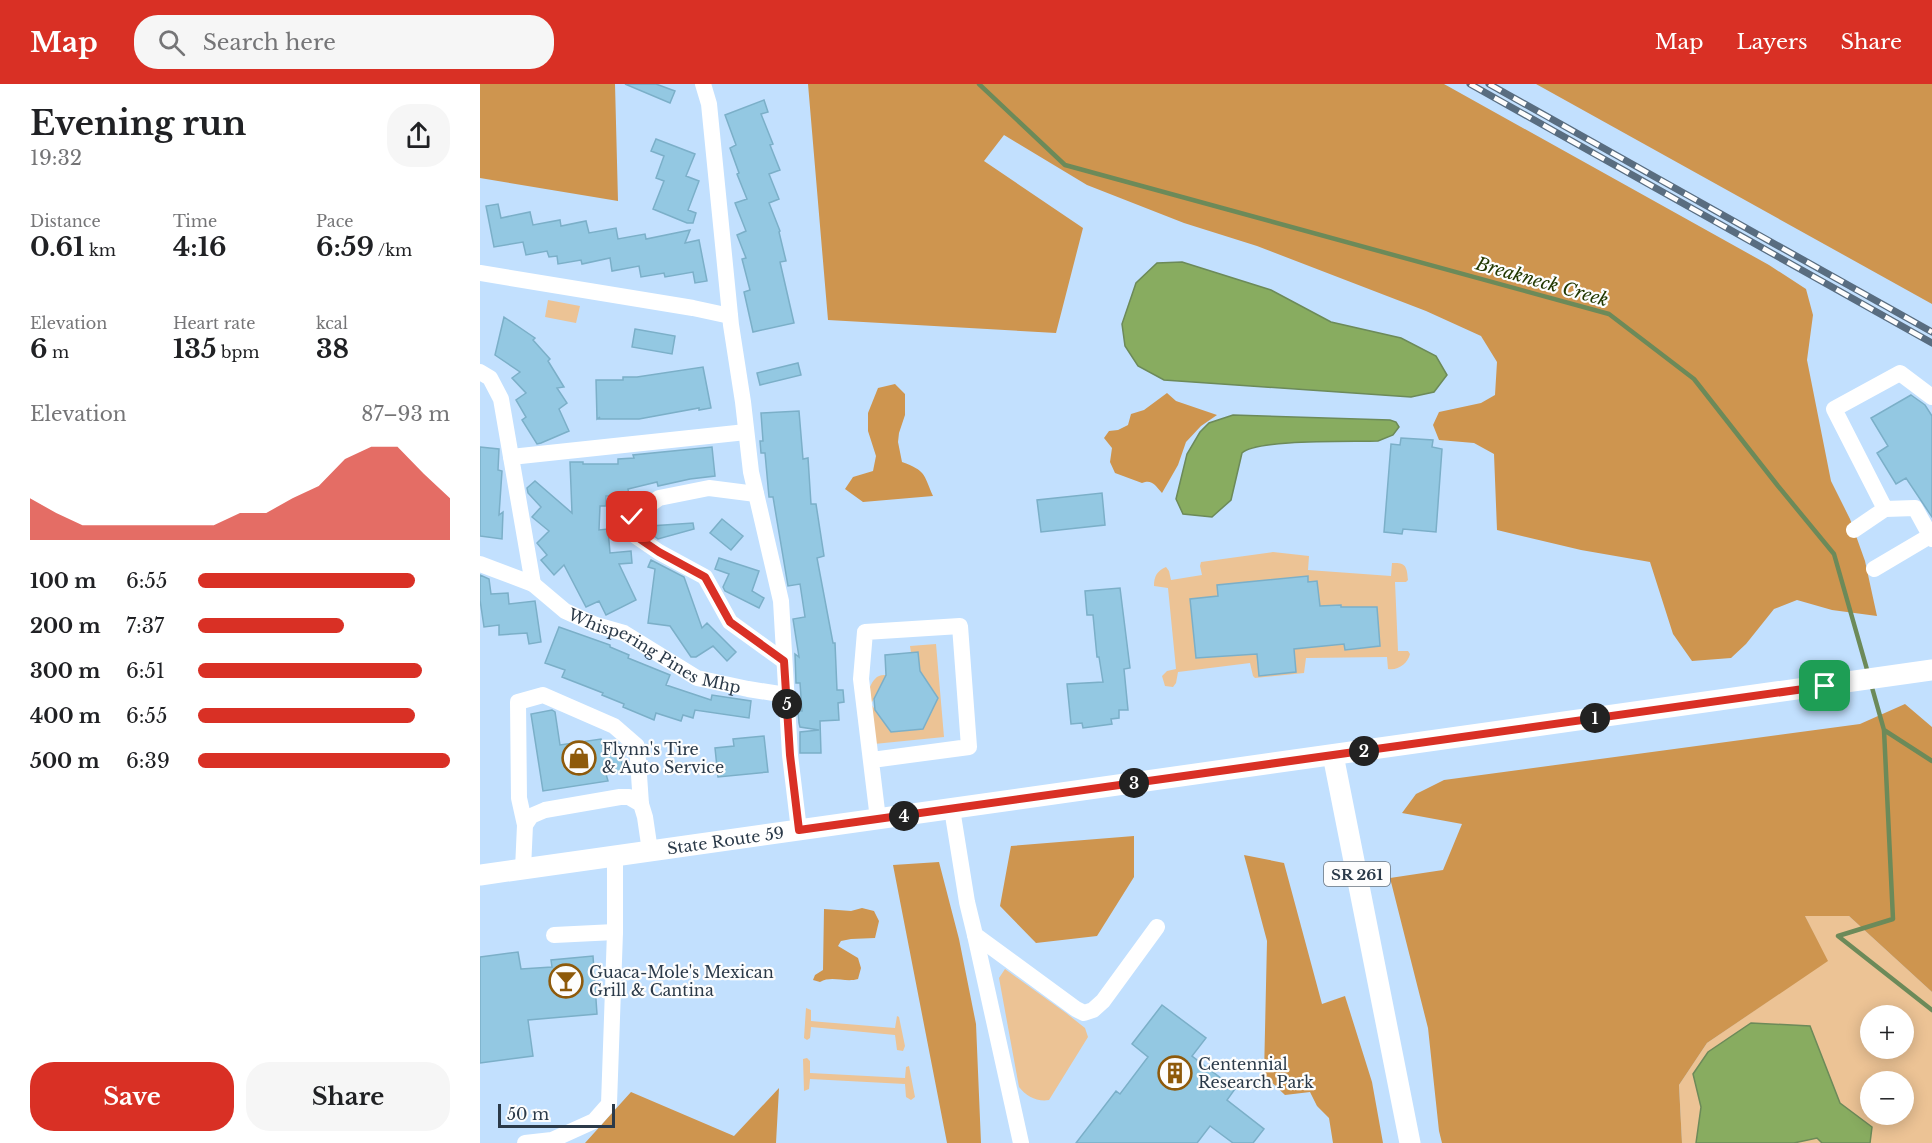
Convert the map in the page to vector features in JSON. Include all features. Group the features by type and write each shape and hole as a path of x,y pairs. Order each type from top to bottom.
{"main road":[{"name":"State Route 59","path":"480,876 1932,670"},
{"name":"SR 261","path":"1333,755 1410,1143"}],"street":[{"path":"703,84 716,163 730,316 746,432 756,494 781,601 790,755 799,830"},
{"path":"480,273 730,316"},
{"path":"480,372 490,378 501,399 533,584"},
{"path":"1885,509 1834,409 1899,374 1932,397"},
{"path":"511,458 746,432"},
{"path":"756,494 709,488 659,498 632,517 637,537 705,577 730,622 784,661"},
{"path":"1854,530 1885,509 1915,508 1931,537 1874,569"},
{"name":"Whispering Pines Mhp","path":"480,564 533,584 565,611 596,625 624,633 697,678 786,695"},
{"path":"872,760 969,747 960,626 865,632 861,680 878,819"},
{"path":"523,869 525,825 519,798 518,702 543,695 614,726 637,746 642,804 651,851"},
{"path":"525,825 531,816 545,810 597,800 629,797 642,804"},
{"path":"952,809 967,902 1021,1143"},
{"path":"525,1143 552,1140 594,1121 609,1104 615,932 615,856"},
{"path":"975,934 1084,1013 1104,1002 1157,927"},
{"path":"554,935 615,932"}],"shaded area":[{"path":"480,84 615,84 618,201 480,178"},
{"path":"808,84 1444,84 1769,265 1806,289 1813,315 1807,360 1831,481 1850,519 1865,561 1877,616 1832,610 1797,600 1774,609 1746,644 1731,658 1692,661 1673,634 1650,562 1581,550 1497,530 1494,454 1474,443 1439,440 1433,425 1439,412 1481,403 1495,395 1497,362 1481,336 1426,311 1257,246 1184,223 1087,185 1004,135 984,161 1083,228 1056,333 828,320"},
{"path":"1536,84 1932,84 1932,304"},
{"path":"1182,262 1271,290 1331,322 1401,338 1436,356 1447,375 1434,392 1411,397 1164,380 1138,366 1125,346 1122,324 1136,283 1157,263"},
{"path":"548,300 580,306 576,323 545,317"},
{"path":"895,384 905,394 905,415 898,442 902,462 923,474 933,496 863,502 845,489 853,477 873,471 876,456 868,431 868,413 878,388"},
{"path":"1167,393 1176,401 1217,415 1201,426 1186,442 1178,465 1162,493 1151,482 1142,483 1115,473 1110,462 1112,448 1104,438 1109,431 1128,425 1131,414 1144,410"},
{"path":"1233,415 1390,420 1396,422 1399,427 1393,435 1378,441 1285,443 1251,449 1242,453 1231,500 1212,517 1183,514 1176,499 1187,454 1200,432 1209,423"},
{"path":"1273,552 1309,556 1308,570 1391,576 1392,563 1403,565 1408,580 1395,582 1398,651 1408,651 1410,654 1402,666 1388,669 1387,657 1306,658 1304,673 1255,678 1250,663 1178,672 1173,687 1165,686 1162,676 1167,671 1176,669 1168,588 1154,586 1158,572 1166,567 1171,580 1202,575 1201,562"},
{"path":"936,644 944,737 874,744 871,704 891,732 923,729 938,698 920,671 918,652 911,653 910,646"},
{"path":"886,675 871,704 871,684 878,677"},
{"path":"1905,704 1932,727 1932,992 1849,916 1805,916 1828,961 1707,1043 1679,1085 1682,1143 1442,1143 1428,1028 1390,878 1443,870 1462,824 1402,813 1416,794 1444,780 1860,724"},
{"path":"1134,836 1134,877 1097,936 1036,943 1000,906 1011,846"},
{"path":"1244,855 1284,863 1322,1004 1345,996 1372,1082 1383,1143 1333,1143 1329,1118 1317,1106 1310,1092 1285,1095 1264,1075 1267,941"},
{"path":"939,862 959,939 976,1024 981,1143 947,1143 893,865"},
{"path":"862,908 874,911 879,921 875,938 841,941 838,946 858,958 861,968 858,979 829,979 820,982 813,980 815,975 823,970 824,909 851,911"},
{"path":"1805,916 1849,916 1932,992 1932,1143 1682,1143 1679,1085 1707,1043 1827,961"},
{"path":"1005,969 1085,1028 1088,1037 1049,1100 1032,1098 1019,1087 999,978"},
{"path":"806,1008 811,1010 811,1021 822,1022 895,1028 897,1016 905,1046 903,1051 897,1050 895,1035 811,1027 810,1038 807,1040 804,1038"},
{"path":"1751,1023 1810,1026 1840,1103 1860,1118 1860,1125 1872,1127 1870,1143 1822,1143 1817,1138 1794,1143 1696,1143 1701,1107 1693,1074 1708,1052"},
{"path":"807,1058 810,1061 810,1073 905,1078 906,1067 909,1066 915,1097 911,1100 906,1097 905,1084 810,1079 809,1089 804,1091 803,1059"},
{"path":"779,1088 776,1143 585,1143 631,1092 734,1136"}],"building":[{"path":"625,84 656,84 675,91 670,103"},
{"path":"764,100 768,112 761,114 780,170 769,174 779,199 769,203 780,231 786,261 780,262 794,323 753,332 744,292 750,290 742,259 746,258 737,235 746,231 735,203 747,199 730,148 736,145 725,115"},
{"path":"656,139 695,154 686,176 699,181 688,210 696,213 693,223 687,223 653,209 664,181 656,178 664,156 651,151"},
{"path":"498,204 501,218 530,212 533,225 560,220 561,226 586,221 589,233 616,228 618,239 645,234 646,239 690,230 685,243 699,240 707,281 695,283 693,272 665,277 664,273 641,277 639,266 612,271 610,258 582,264 581,260 558,264 557,256 549,257 547,251 526,255 523,242 494,247 486,206"},
{"path":"504,317 535,338 533,340 550,359 548,361 564,387 557,388 567,403 559,409 569,431 541,443 537,444 522,420 526,417 516,400 526,393 512,378 520,372 495,355"},
{"path":"635,329 675,336 672,354 632,347"},
{"path":"798,363 801,375 760,385 757,373"},
{"path":"703,367 711,408 699,410 699,408 639,419 598,419 600,417 597,419 596,380 623,380 623,377"},
{"path":"1911,395 1925,405 1932,416 1932,517 1906,478 1896,484 1877,453 1888,446 1871,418"},
{"path":"799,411 803,459 808,458 811,504 816,504 824,556 817,558 833,643 835,643 837,690 843,690 844,702 838,703 839,720 820,721 821,753 800,753 800,732 819,730 800,727 799,723 798,711 802,711 800,683 796,683 795,654 799,657 793,619 805,617 800,584 788,586 773,497 769,497 765,453 761,453 760,441 763,441 761,413"},
{"path":"1401,438 1433,440 1432,447 1442,449 1436,532 1403,529 1402,534 1384,532 1391,444 1400,445"},
{"path":"480,447 499,449 498,470 502,471 499,515 503,512 502,539 480,536"},
{"path":"712,447 715,476 658,486 657,482 628,489 629,495 606,496 606,506 600,506 599,530 608,529 610,553 631,551 632,563 619,564 636,600 606,615 599,601 586,607 564,565 554,575 541,560 547,555 537,543 549,531 532,517 541,507 528,493 527,488 535,481 572,513 570,462 618,464 618,459 634,458 633,455"},
{"path":"1102,493 1105,525 1041,532 1037,500"},
{"path":"722,519 743,536 731,550 710,533"},
{"path":"693,523 694,529 658,539 653,535 650,526"},
{"path":"719,558 759,571 752,591 764,598 759,608 725,591 723,587 729,574 715,569"},
{"path":"651,560 684,577 702,628 707,623 736,652 727,661 713,646 696,657 691,657 670,626 648,623 655,569 648,567"},
{"path":"480,575 489,579 491,594 508,593 509,604 535,601 541,642 529,644 527,633 499,635 499,625 484,627 480,600"},
{"path":"1308,576 1308,582 1317,581 1320,606 1377,607 1380,646 1345,650 1344,644 1294,649 1296,672 1259,676 1257,654 1196,658 1190,599 1218,596 1217,585"},
{"path":"1120,588 1130,668 1124,669 1128,710 1119,710 1119,718 1111,719 1112,724 1083,728 1082,723 1071,724 1067,684 1103,682 1099,657 1097,657 1093,615 1087,615 1085,591"},
{"path":"559,627 610,645 629,655 628,658 670,675 666,685 711,700 712,695 751,701 749,718 695,710 693,718 683,715 681,721 656,713 654,720 623,707 624,704 602,695 603,693 562,677 565,670 545,663"},
{"path":"918,652 920,671 938,698 923,729 891,732 875,710 874,699 886,675 885,655"},
{"name":"Flynn's Tire & Auto Service","path":"552,710 555,712 560,745 601,739 602,745 617,742 623,771 606,774 608,781 543,791 531,714"},
{"path":"764,736 768,772 718,777 715,748 734,746 733,739"},
{"path":"518,952 521,969 552,967 551,960 593,956 597,1014 528,1020 533,1056 480,1063 480,957"},
{"name":"Centennial Research Park","path":"1162,1005 1206,1038 1192,1056 1235,1089 1227,1100 1264,1129 1253,1143 1233,1143 1210,1126 1197,1143 1076,1143 1116,1091 1120,1094 1148,1057 1132,1044"}],"waterway":[{"name":"Breakneck Creek","path":"979,84 1065,165 1609,314 1694,379 1834,554 1868,673"},
{"path":"1871,684 1884,730 1893,919 1838,936 1932,1010"},
{"name":"Breakneck Creek","path":"1884,730 1932,761"}],"railway":[{"path":"1470,84 1932,343"},
{"path":"1489,84 1932,332"}],"place":[{"name":"Flynn's Tire & Auto Service","path":"579,758"},
{"name":"Guaca-Mole's Mexican Grill & Cantina","path":"566,981"},
{"name":"Centennial Research Park","path":"1175,1073"}],"route":[{"path":"632,517 637,537 705,577 730,622 784,661 790,755 799,830 1825,686"}]}
